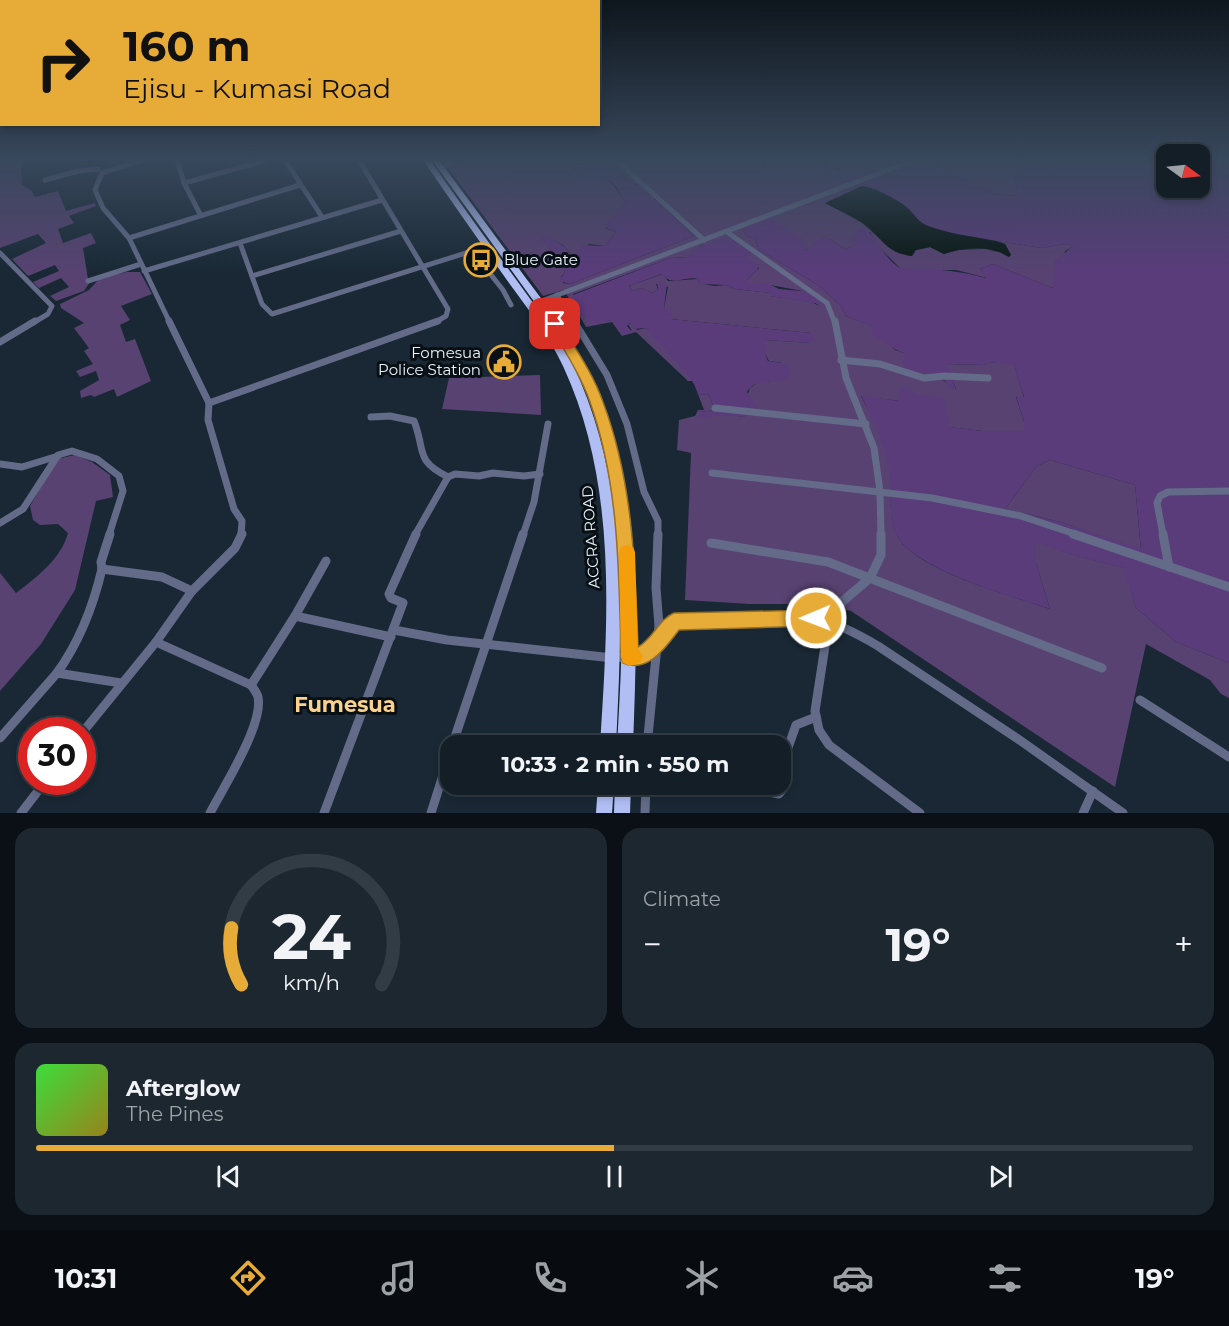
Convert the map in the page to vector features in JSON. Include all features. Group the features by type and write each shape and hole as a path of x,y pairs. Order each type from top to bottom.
{"highway":[{"name":"ACCRA ROAD","path":"453,198 559,348 578,387 595,433 610,509 613,658 609,735"},
{"path":"463,198 555,324 581,367 597,402 616,471 626,535 630,657 626,735"},
{"path":"604,813 605,795"},
{"path":"622,813 623,795"}],"street":[{"path":"94,717 156,642 192,591 235,548 243,532 242,521 234,509 208,420 209,404 129,238 103,208 99,198"},
{"path":"192,198 200,214"},
{"path":"129,238 255,198"},
{"path":"309,198 322,217"},
{"path":"658,198 704,240"},
{"path":"539,302 816,198"},
{"path":"144,272 382,200 448,309 446,316 439,321 209,404"},
{"path":"252,276 401,231"},
{"path":"727,232 827,303 834,316 841,360 874,448 880,491 880,555 870,578 843,601 829,620 816,717 819,730 829,745 920,813"},
{"path":"240,243 262,304 272,314 425,268 488,246"},
{"path":"472,252 503,290 511,305"},
{"path":"0,253 52,306 48,314 0,342"},
{"path":"88,281 141,264"},
{"path":"557,295 607,375 627,424 644,492 658,521 659,626 648,735"},
{"path":"841,360 880,364 924,378 988,378"},
{"path":"715,408 866,424"},
{"path":"371,417 390,416 414,421 418,430 421,457 430,469 448,477"},
{"path":"456,735 534,502 548,424"},
{"path":"0,464 7,468 24,466 72,451 98,459 119,476 123,491 101,562 102,569 92,613 81,638 57,673 0,738"},
{"path":"0,523 23,509 58,455"},
{"path":"324,813 403,603 391,598 389,594 399,576 409,546 448,477 455,474 479,476 493,473 524,476 540,474"},
{"path":"712,473 932,498 1021,516 1229,587"},
{"path":"1169,567 1156,503 1160,496 1168,492 1229,491"},
{"path":"711,543 828,562 1102,668"},
{"path":"251,685 295,616 326,561"},
{"path":"102,569 162,577 192,591"},
{"path":"295,616 392,634 613,658 642,655 656,646 674,622 816,618 829,620 849,629 939,686 1123,813"},
{"path":"156,642 251,685 258,698 254,722 242,753 210,813"},
{"path":"57,673 121,683"},
{"path":"1140,700 1229,757"},
{"path":"791,739 796,725 816,717"},
{"path":"431,813 440,785"},
{"path":"1083,813 1093,791"},
{"path":"21,813 35,795"},
{"path":"645,813 646,795"}],"shaded area":[{"path":"0,198 61,198 66,211 95,203 96,206 69,216 74,223 58,229 63,243 91,233 96,243 83,248 88,279 86,280 90,282 84,291 56,301 50,296 69,287 61,278 39,288 33,282 59,271 55,265 28,276 12,259 46,243 38,234 0,248"},
{"path":"470,198 622,198 626,203 606,225 605,228 616,232 605,246 589,244 577,254 571,255 559,242 542,238 551,250 557,266 564,269 565,272 561,277 563,283 570,284 694,236 654,198 837,198 826,203 862,223 879,238 916,250 930,247 944,254 957,250 985,249 1011,255 1005,244 997,241 1042,248 1065,244 1074,246 1065,251 1053,288 993,264 980,269 987,278 956,270 902,270 878,246 870,232 858,236 856,245 845,249 830,239 805,250 742,229 746,235 755,239 759,250 818,285 840,305 846,316 872,326 895,350 904,353 956,389 946,364 985,365 988,362 1014,364 1024,398 1016,397 1024,422 1024,431 982,431 949,427 899,401 861,396 878,431 888,459 891,476 892,522 903,543 918,556 962,579 1050,609 1036,563 1036,541 1070,554 1124,568 1136,608 1176,642 1229,663 1229,698 1221,694 1210,680 1146,644 1115,787 851,611 823,604 750,604 685,600 691,453 677,450 679,420 695,416 698,410 704,410 693,381 688,381 636,332 622,336 612,322 586,327 564,290 543,296","holes":["717,240 751,253 746,257 759,268 747,280 747,284 764,284 803,291 819,306 812,302 770,296 771,293 699,283 698,279 668,281 663,274 629,286 632,291 641,288 652,293 658,290 656,284 668,287 664,308 670,319 811,333 811,343 765,340 765,354 769,361 782,363 769,382 760,381 750,388 743,407 745,417 700,412 715,410 708,394 700,395 694,379 646,328 637,330 632,324 628,324 632,331 611,320 596,323 578,306 573,294 670,258 688,257 701,246 714,244"]},
{"path":"623,198 654,198 694,236 570,284 559,281 565,272 564,269 557,266 549,268 543,261 541,254 551,250 541,238 544,236 556,241 571,255 577,254 581,245 605,246 616,232 602,224 608,222 626,203"},
{"path":"836,198 892,198 907,207 928,226 1005,244 1011,255 1009,257 990,249 976,248 944,254 930,247 916,250 912,256 903,254 890,248 854,217 825,203"},
{"path":"891,198 1229,198 1229,663 1176,642 1136,608 1123,568 1069,554 1036,542 1036,563 1050,609 937,568 901,542 893,527 887,458 861,395 898,401 902,388 910,389 914,394 944,398 950,427 982,431 1024,431 1024,422 1016,396 1024,397 1014,365 989,362 985,365 947,364 956,390 952,390 940,377 915,373 902,363 904,353 874,338 871,326 846,316 840,305 818,285 759,250 755,239 746,235 742,229 769,218 802,238 806,250 822,237 830,239 845,249 855,245 851,239 858,236 855,232 863,227 873,236 889,259 902,269 944,270 986,278 980,269 993,264 1053,288 1055,261 1073,246 1065,244 1042,248 959,235 927,226 904,205","holes":["1050,460 1135,485 1141,549 1061,522 1005,509 1037,466"]},
{"path":"722,238 738,243 751,253 747,257 759,265 747,280 747,284 767,283 779,289 803,291 813,294 827,305 770,296 770,293 735,289 726,285 699,284 698,279 693,278 675,281 662,274 629,286 632,291 641,288 652,293 658,290 657,282 667,284 664,308 672,309 670,319 811,333 814,339 811,343 765,340 765,354 768,361 782,363 790,368 790,377 751,387 747,392 758,408 744,407 746,417 714,415 712,418 698,417 700,412 715,410 708,394 700,395 683,370 646,328 634,329 630,323 627,326 632,332 622,335 611,320 592,322 582,312 573,295 670,258 688,257 692,250"},
{"path":"127,272 140,272 152,294 121,306 130,320 120,325 126,342 135,339 151,381 117,397 114,389 94,397 91,395 81,398 80,391 99,380 96,371 80,377 76,371 93,364 84,351 89,348 74,328 84,323 61,308 60,304 89,290 100,278"},
{"path":"540,375 541,415 442,409 449,378"},
{"path":"75,455 92,462 110,475 113,497 96,501 75,590 41,644 0,691 0,573 16,593 40,574 60,551 68,533 58,524 40,525 33,520 30,506 57,459"},
{"path":"1050,460 1135,485 1141,550 1061,522 1005,509 1037,466"}],"slow traffic":[{"path":"627,552 630,657 634,656"}],"place":[{"name":"Blue Gate","path":"481,260"},
{"name":"Fomesua Police Station","path":"504,362"}],"district":[{"name":"Fumesua","path":"345,705"}],"route":[{"path":"555,324 571,348 597,402 616,471 626,535 630,657 642,655 656,646 674,622 816,618"}]}
